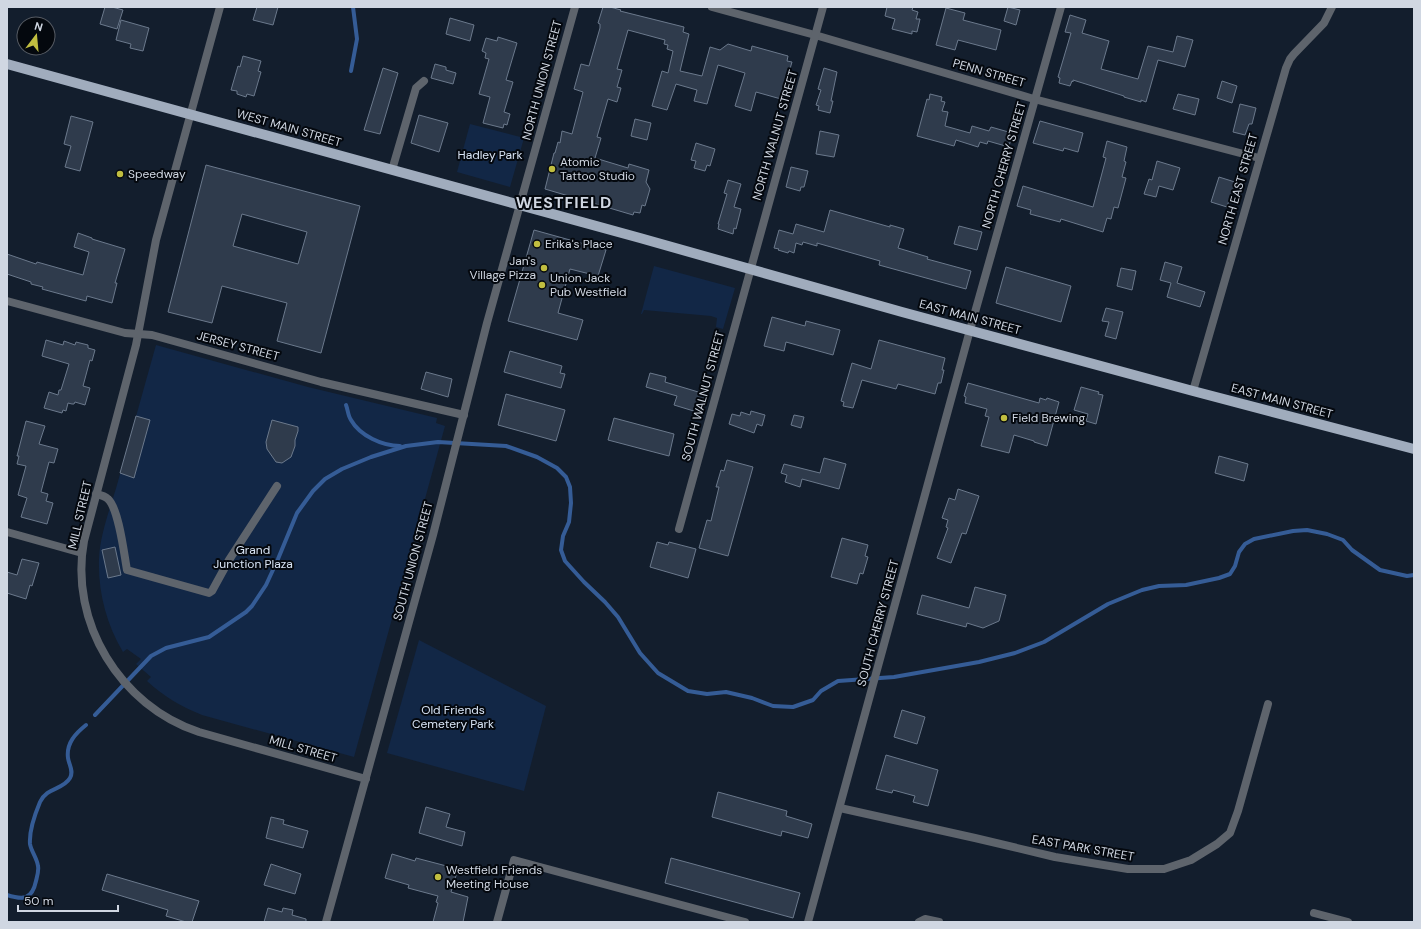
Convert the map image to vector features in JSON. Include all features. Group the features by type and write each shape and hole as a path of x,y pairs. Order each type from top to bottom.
{"main road":[{"name":"WEST MAIN STREET","path":"7,64 520,205"},
{"name":"WEST MAIN STREET","path":"7,71 51,76"},
{"name":"EAST MAIN STREET","path":"520,205 896,310 1414,450"}],"street":[{"name":"MILL STREET","path":"220,7 192,114 156,240 139,334 96,494 82,553 82,580 85,603 90,623 105,655 121,679 140,699 163,715 192,730 366,779"},
{"name":"NORTH UNION STREET","path":"520,205 575,7"},
{"name":"PENN STREET","path":"712,7 815,35 1034,99 1259,158"},
{"name":"NORTH WALNUT STREET","path":"750,269 823,7"},
{"name":"NORTH CHERRY STREET","path":"970,330 1061,7"},
{"name":"NORTH EAST STREET","path":"1193,391 1286,68 1290,59 1324,23 1332,7"},
{"path":"392,170 416,88 424,81"},
{"name":"SOUTH UNION STREET","path":"326,922 433,535 487,323 520,205"},
{"name":"SOUTH WALNUT STREET","path":"679,529 750,269"},
{"name":"JERSEY STREET","path":"7,301 125,333 152,335 322,382 464,415"},
{"name":"SOUTH CHERRY STREET","path":"808,922 970,330"},
{"path":"96,494 108,499 114,510 127,570 209,593 212,591 229,560 277,486"},
{"path":"7,532 82,553"},
{"name":"EAST PARK STREET","path":"840,808 1055,857 1128,869 1164,869 1191,860 1217,844 1230,833 1238,811 1268,704"},
{"path":"497,922 514,860 744,922"},
{"path":"1314,912 1348,922"},
{"path":"919,922 925,919 939,922"}],"green space":[{"name":"Hadley Park","path":"470,124 524,138 510,187 457,172"},
{"path":"654,266 735,288 723,329 716,327 717,318 711,316 644,310 641,314"},
{"name":"Grand Junction Plaza","path":"156,345 308,387 437,418 436,423 445,426 354,757 202,715 187,708 173,701 147,681 151,677 136,664 141,659 127,649 123,652 117,641 104,607 100,583 99,559 101,540"},
{"name":"Old Friends Cemetery Park","path":"419,640 546,706 524,791 387,753"}],"building":[{"path":"105,7 123,10 117,29 100,24"},
{"path":"257,7 278,7 273,25 253,20"},
{"path":"603,7 610,7 621,10 620,11 684,27 683,32 689,34 680,71 702,76 710,47 720,50 728,44 751,51 752,46 788,56 787,61 792,62 781,99 756,92 751,111 735,106 745,73 718,65 707,104 694,101 697,90 676,84 667,110 652,106 662,71 668,73 673,51 667,49 668,45 664,44 665,40 628,30 617,69 622,70 617,87 621,88 617,102 608,99 597,137 601,138 595,158 628,168 629,164 649,170 646,182 650,189 645,206 642,205 640,213 634,212 633,215 545,189 554,153 558,142 560,143 562,131 572,134 583,92 574,89 581,64 589,66 600,28 600,24 598,23"},
{"path":"887,7 913,7 912,10 918,12 916,19 920,19 917,32 912,31 912,34 892,29 895,19 885,16"},
{"path":"1008,7 1020,10 1016,25 1004,21"},
{"path":"946,8 965,13 963,20 1001,30 996,50 958,40 955,50 936,45"},
{"path":"1070,15 1086,20 1082,33 1109,41 1101,69 1138,79 1148,46 1173,52 1177,36 1193,40 1185,67 1158,60 1146,102 1124,97 1073,80 1070,86 1059,83 1060,78 1058,77 1071,33 1065,32"},
{"path":"450,18 474,25 470,41 446,34"},
{"path":"121,20 149,28 143,51 130,48 131,44 116,40"},
{"path":"498,37 517,43 506,80 513,82 504,112 510,114 507,125 504,124 503,128 483,123 490,97 479,94 489,59 485,58 486,53 482,51 486,38 497,41"},
{"path":"243,56 261,61 258,71 261,72 254,96 247,94 246,97 237,94 237,91 231,90 238,66 240,67"},
{"path":"435,64 446,67 446,70 456,73 453,84 431,78"},
{"path":"383,68 398,73 380,134 364,130"},
{"path":"824,68 837,72 830,113 818,110 819,106 816,105 821,90 818,89"},
{"path":"1222,81 1237,86 1232,103 1217,98"},
{"path":"930,94 942,97 941,101 945,102 942,111 948,112 945,126 970,133 972,126 989,131 991,127 1012,133 1009,147 988,141 987,144 980,142 978,147 956,140 954,146 917,136 927,99 929,100"},
{"path":"1178,94 1199,99 1195,115 1173,109"},
{"path":"1240,104 1256,108 1252,124 1249,124 1245,135 1233,132"},
{"path":"419,115 448,123 439,152 411,143"},
{"path":"71,116 93,122 80,171 65,167 71,146 64,144"},
{"path":"635,119 651,123 647,140 631,136"},
{"path":"1040,121 1083,133 1078,152 1064,148 1063,151 1033,143"},
{"path":"820,131 839,135 834,157 816,154"},
{"path":"1107,141 1127,147 1124,161 1126,162 1122,177 1126,178 1118,208 1114,207 1111,219 1107,218 1103,232 1061,219 1060,222 1030,214 1031,210 1017,206 1023,186 1093,207 1106,158 1103,157"},
{"path":"696,143 715,149 710,166 707,165 705,171 694,168 696,161 691,160"},
{"path":"1157,161 1180,168 1173,190 1159,186 1156,197 1144,194 1149,179 1152,180"},
{"path":"206,165 360,206 321,353 277,341 287,303 222,286 212,323 168,312","holes":["242,214 307,232 298,264 233,246"]},
{"path":"791,167 808,171 804,187 801,187 800,191 786,187"},
{"path":"1219,177 1238,183 1234,198 1230,197 1227,207 1211,202"},
{"path":"728,180 741,184 734,207 741,209 736,229 734,228 733,234 718,229 718,224 727,194 724,193"},
{"path":"830,210 890,227 890,225 904,229 898,248 928,257 927,259 971,271 966,289 879,265 880,261 817,243 817,246 803,242 802,245 796,243 794,253 789,251 788,253 774,248 779,230 793,234 796,224 824,232"},
{"path":"959,226 982,232 977,250 954,244"},
{"path":"534,230 606,250 598,276 570,269 558,313 583,320 577,340 508,321"},
{"path":"78,233 125,249 115,283 117,283 112,303 87,296 86,301 42,289 43,287 31,284 31,282 7,274 7,254 36,264 37,262 83,275 89,252 74,247"},
{"path":"1165,262 1182,267 1177,283 1205,292 1200,307 1167,297 1171,283 1160,280"},
{"path":"1006,267 1071,286 1061,322 996,303"},
{"path":"1121,268 1136,271 1132,290 1117,286"},
{"path":"1106,308 1123,312 1116,339 1105,336 1109,322 1102,321"},
{"path":"772,317 805,326 806,321 840,330 833,355 786,342 784,351 764,346"},
{"path":"46,340 63,345 64,341 75,345 76,342 88,345 88,348 95,350 92,361 90,360 83,386 90,388 85,405 75,402 74,404 68,403 66,411 63,410 62,413 44,408 49,392 58,395 59,390 61,390 69,364 42,356"},
{"path":"879,340 945,358 941,383 938,383 935,394 898,384 896,389 862,380 853,408 843,406 844,402 841,401 852,363 871,369"},
{"path":"510,351 562,366 560,373 565,374 561,388 504,372"},
{"path":"426,372 452,379 448,397 421,389"},
{"path":"650,373 666,377 665,382 705,394 703,403 700,402 697,412 674,405 677,396 646,387"},
{"name":"Field Brewing","path":"968,383 1039,403 1040,398 1046,400 1047,398 1059,402 1047,446 1014,435 1009,453 981,446 989,417 985,416 987,409 965,403 966,397 964,396"},
{"path":"1081,387 1099,392 1098,394 1103,395 1096,424 1086,421 1088,414 1074,410"},
{"path":"506,394 565,410 556,441 498,425"},
{"path":"751,411 765,415 762,426 757,424 754,433 729,424 732,414 740,416 741,412 750,415"},
{"path":"794,415 804,417 801,428 791,425"},
{"path":"136,416 150,420 134,478 120,473"},
{"path":"614,418 674,434 669,456 608,440"},
{"path":"272,420 298,427 295,446 291,457 282,463 276,462 267,449 266,442"},
{"path":"26,421 45,426 39,444 58,449 54,463 49,462 41,492 48,494 46,501 53,503 47,524 21,517 27,498 18,495 26,466 17,464 19,456 17,456"},
{"path":"1219,456 1248,464 1244,481 1215,473"},
{"path":"824,458 846,464 839,489 802,479 800,487 785,482 787,475 781,473 784,464 820,473"},
{"path":"727,460 753,467 728,556 699,548 707,520 711,521 719,487 716,487 721,470 724,471"},
{"path":"958,489 979,496 966,534 962,533 951,563 937,558 948,528 946,527 948,520 942,518 949,498 955,500"},
{"path":"842,538 868,545 865,556 868,557 863,574 860,573 857,584 831,577"},
{"path":"657,542 668,545 669,542 696,549 688,578 650,567"},
{"path":"115,547 121,575 108,578 102,550"},
{"path":"22,559 39,563 32,586 30,585 26,599 7,593 7,572 17,575"},
{"path":"975,587 1006,595 999,621 983,628 967,623 966,627 917,614 922,595 969,608"},
{"path":"902,710 925,717 917,744 894,737"},
{"path":"886,755 938,770 928,806 913,802 915,796 893,790 892,793 876,789"},
{"path":"718,792 787,811 786,816 812,824 808,838 782,831 781,836 712,817"},
{"path":"426,807 450,814 446,827 465,832 462,846 419,833"},
{"path":"271,817 284,820 283,824 308,831 303,848 266,838"},
{"path":"392,854 415,861 416,858 458,869 451,892 468,897 463,922 433,922 438,903 436,902 438,896 408,888 409,885 385,878"},
{"path":"671,858 800,893 793,918 665,883"},
{"path":"271,864 301,874 295,894 264,885"},
{"path":"107,874 199,901 192,922 186,922 166,916 168,910 102,890"},
{"path":"268,908 282,912 283,908 293,910 292,915 306,919 306,922 264,922"}],"waterway":[{"path":"351,71 357,39 353,7"},
{"path":"346,405 350,418 360,431 379,442 393,446 400,446"},
{"path":"95,715 151,656 166,648 209,637 246,612 252,606 266,585 297,513 313,491 325,479 342,469 371,457 406,446 438,442 506,446 537,457 557,468 566,477 570,487 571,503 569,522 563,536 561,550 565,561 618,617 640,653 658,673 688,691 707,694 726,692 752,698 773,706 793,707 813,700 821,691 838,681 894,677 979,662 1015,653 1044,642 1108,604 1142,590 1159,586 1186,585 1219,578 1230,574 1235,566 1239,552 1245,544 1254,539 1293,531 1307,530 1327,534 1343,540 1352,550 1380,570 1407,576 1414,575"},
{"path":"7,895 22,898 26,897 32,892 38,874 36,860 30,844 31,828 34,817 43,797 63,785 70,778 72,773 68,758 70,743 75,735 86,725"}],"place":[{"name":"Atomic Tattoo Studio","path":"552,169"},
{"name":"Speedway","path":"120,174"},
{"name":"Erika's Place","path":"537,244"},
{"name":"Jan's Village Pizza","path":"544,268"},
{"name":"Union Jack Pub Westfield","path":"542,285"},
{"name":"Field Brewing","path":"1004,418"},
{"name":"Westfield Friends Meeting House","path":"438,877"}],"district":[{"name":"WESTFIELD","path":"564,202"}]}
